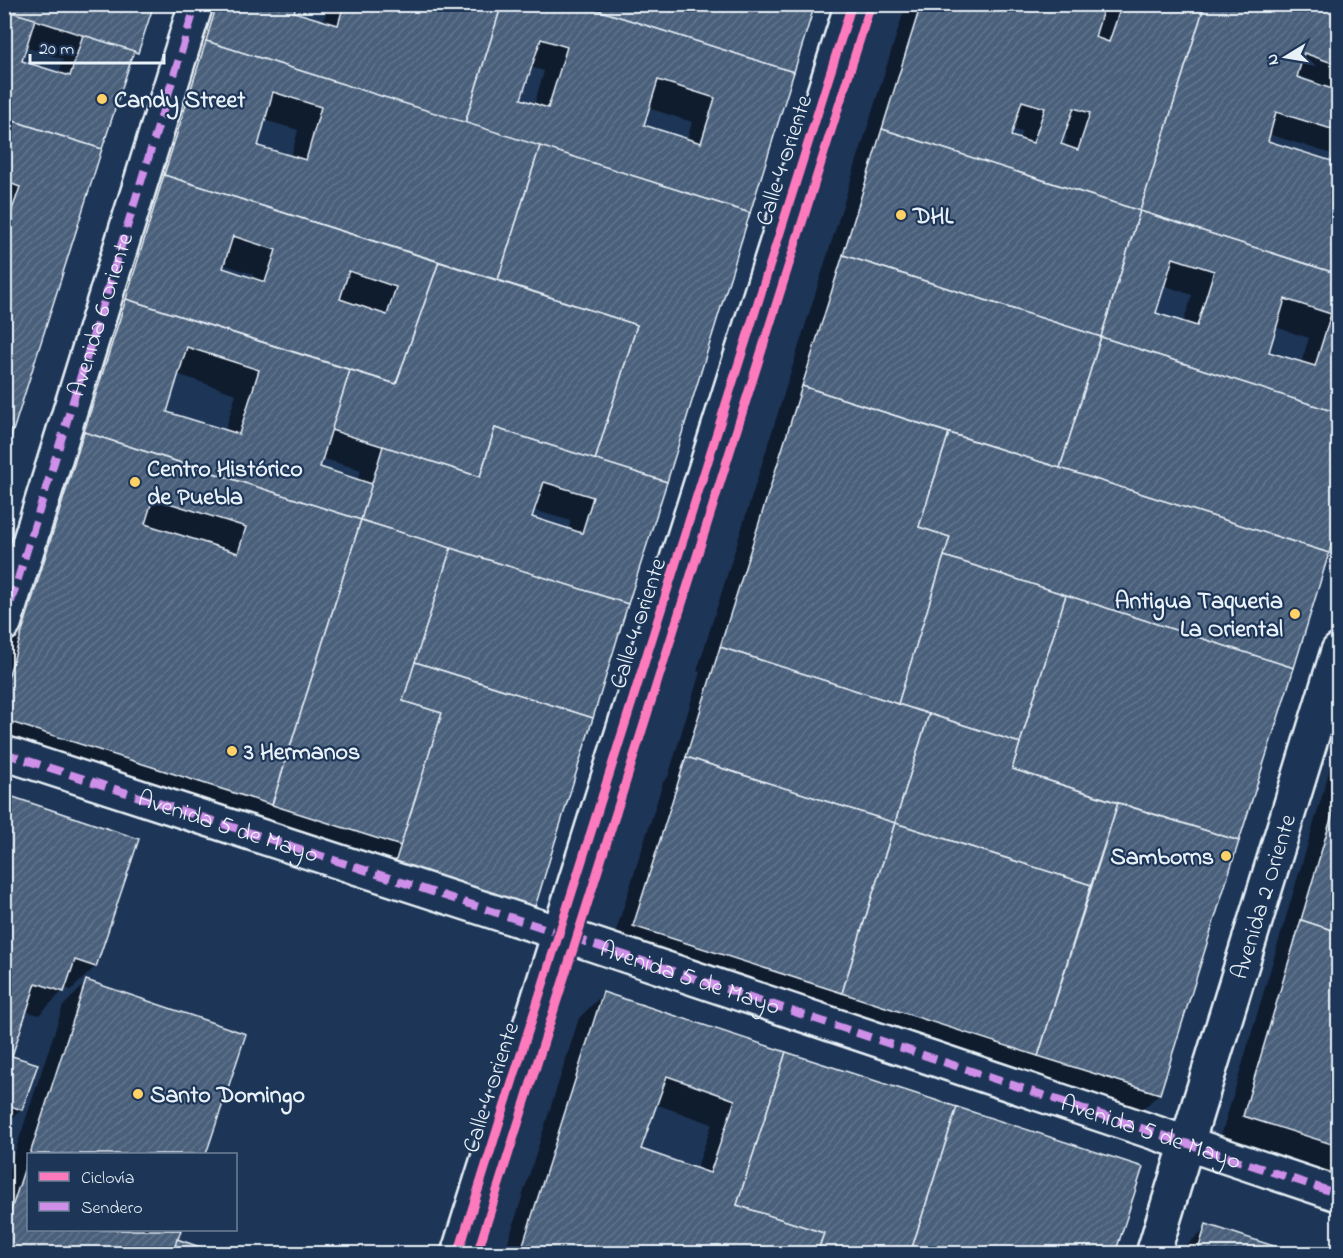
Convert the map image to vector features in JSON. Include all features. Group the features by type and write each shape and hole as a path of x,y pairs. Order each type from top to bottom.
{"street":[{"name":"Avenida 6 Oriente","path":"4,624 196,4"},
{"name":"Calle 4 Oriente","path":"458,1254 852,4"},
{"name":"Avenida 2 Oriente","path":"1153,1254 1338,651"},
{"name":"Avenida 5 de Mayo","path":"4,753 559,933 1338,1194"}],"building":[{"path":"4,4 154,4 138,53 4,10"},
{"path":"217,4 297,4 294,12 338,25 344,4 502,4 465,123 206,41"},
{"path":"502,4 579,4 794,72 750,213 465,123","holes":["541,39 567,47 548,108 521,99","658,80 715,98 701,143 644,125"]},
{"path":"579,4 815,4 794,72"},
{"path":"921,4 1105,4 1095,37 1109,42 1122,4 1205,4 1140,211 882,129","holes":["1022,101 1045,108 1033,143 1011,136","1074,108 1090,113 1078,150 1061,144"]},
{"path":"1205,4 1338,4 1338,65 1304,53 1297,77 1338,91 1338,131 1276,112 1268,141 1338,163 1338,274 1140,211"},
{"path":"4,10 35,19 22,61 70,76 83,35 134,51 102,149 4,118"},
{"path":"206,41 540,146 498,280 164,175","holes":["273,92 321,107 306,160 258,146"]},
{"path":"4,118 102,149 13,431 4,428 4,233 20,187 4,181"},
{"path":"882,129 1140,211 1101,337 843,255"},
{"path":"540,146 750,213 667,482 595,460 637,325 498,280"},
{"path":"164,175 439,262 396,384 126,299","holes":["233,236 276,250 265,282 223,268","349,271 396,287 387,315 340,299"]},
{"path":"1140,211 1338,274 1338,413 1101,337","holes":["1173,258 1214,271 1197,326 1156,313","1285,299 1331,314 1315,366 1269,352"]},
{"path":"843,255 1101,337 1060,468 802,386"},
{"path":"439,262 637,325 595,460 495,428 480,477 331,430 350,370 396,384"},
{"path":"126,299 350,370 320,467 372,484 361,520 84,432","holes":["187,347 259,370 239,434 167,412"]},
{"path":"1101,337 1338,413 1338,523 1329,553 1060,468"},
{"path":"802,386 949,433 919,527 950,537 898,704 720,647"},
{"path":"4,428 13,431 4,459"},
{"path":"495,428 667,482 628,604 361,520 383,446 480,477","holes":["544,482 593,497 582,533 532,517"]},
{"path":"84,432 361,520 272,805 4,720 4,690","holes":["153,498 246,527 238,553 145,524"]},
{"path":"949,433 1329,553 1294,668 944,556 950,537 919,527"},
{"path":"361,520 451,548 403,701 442,713 401,846 272,805"},
{"path":"451,548 628,604 593,718 415,662"},
{"path":"944,556 1066,595 1020,743 898,704"},
{"path":"1066,595 1294,668 1239,841 1012,769"},
{"path":"720,647 929,714 895,823 686,757"},
{"path":"415,662 593,718 535,907 395,863 442,713 403,701"},
{"path":"929,714 1020,743 1012,769 1118,803 1091,885 895,823"},
{"path":"686,757 895,823 842,993 633,926"},
{"path":"4,794 139,839 96,967 75,960 64,992 36,983 12,1056 38,1064 22,1110 4,1104"},
{"path":"1338,795 1338,932 1301,920"},
{"path":"1118,803 1239,841 1160,1094 1038,1056"},
{"path":"895,823 1091,885 1038,1056 842,993"},
{"path":"1301,920 1338,932 1338,1053 1335,1063 1338,1064 1338,1146 1243,1116"},
{"name":"Santo Domingo","path":"86,980 246,1034 206,1153 30,1153"},
{"path":"603,992 786,1052 737,1205 824,1233 817,1254 520,1254","holes":["667,1076 735,1100 710,1173 641,1149"]},
{"path":"786,1052 957,1107 910,1254 817,1254 824,1233 737,1205"},
{"path":"957,1107 1143,1167 1115,1254 910,1254"},
{"path":"27,1161 27,1231 181,1231 173,1254 4,1254 4,1232"},
{"path":"1206,1224 1298,1254 1197,1254"},
{"path":"177,1239 220,1254 173,1254"}],"marked path":[{"path":"4,624 196,4"},
{"path":"4,753 559,933 1338,1194"}],"cycle path":[{"path":"458,1254 852,4"},
{"path":"477,1254 871,4"}],"place":[{"name":"Candy Street","path":"102,99"},
{"name":"DHL","path":"901,215"},
{"name":"Centro Histórico de Puebla","path":"135,482"},
{"name":"Antigua Taqueria La Oriental","path":"1295,614"},
{"name":"3 Hermanos","path":"232,751"},
{"name":"Samborns","path":"1226,856"},
{"name":"Santo Domingo","path":"138,1094"}]}
